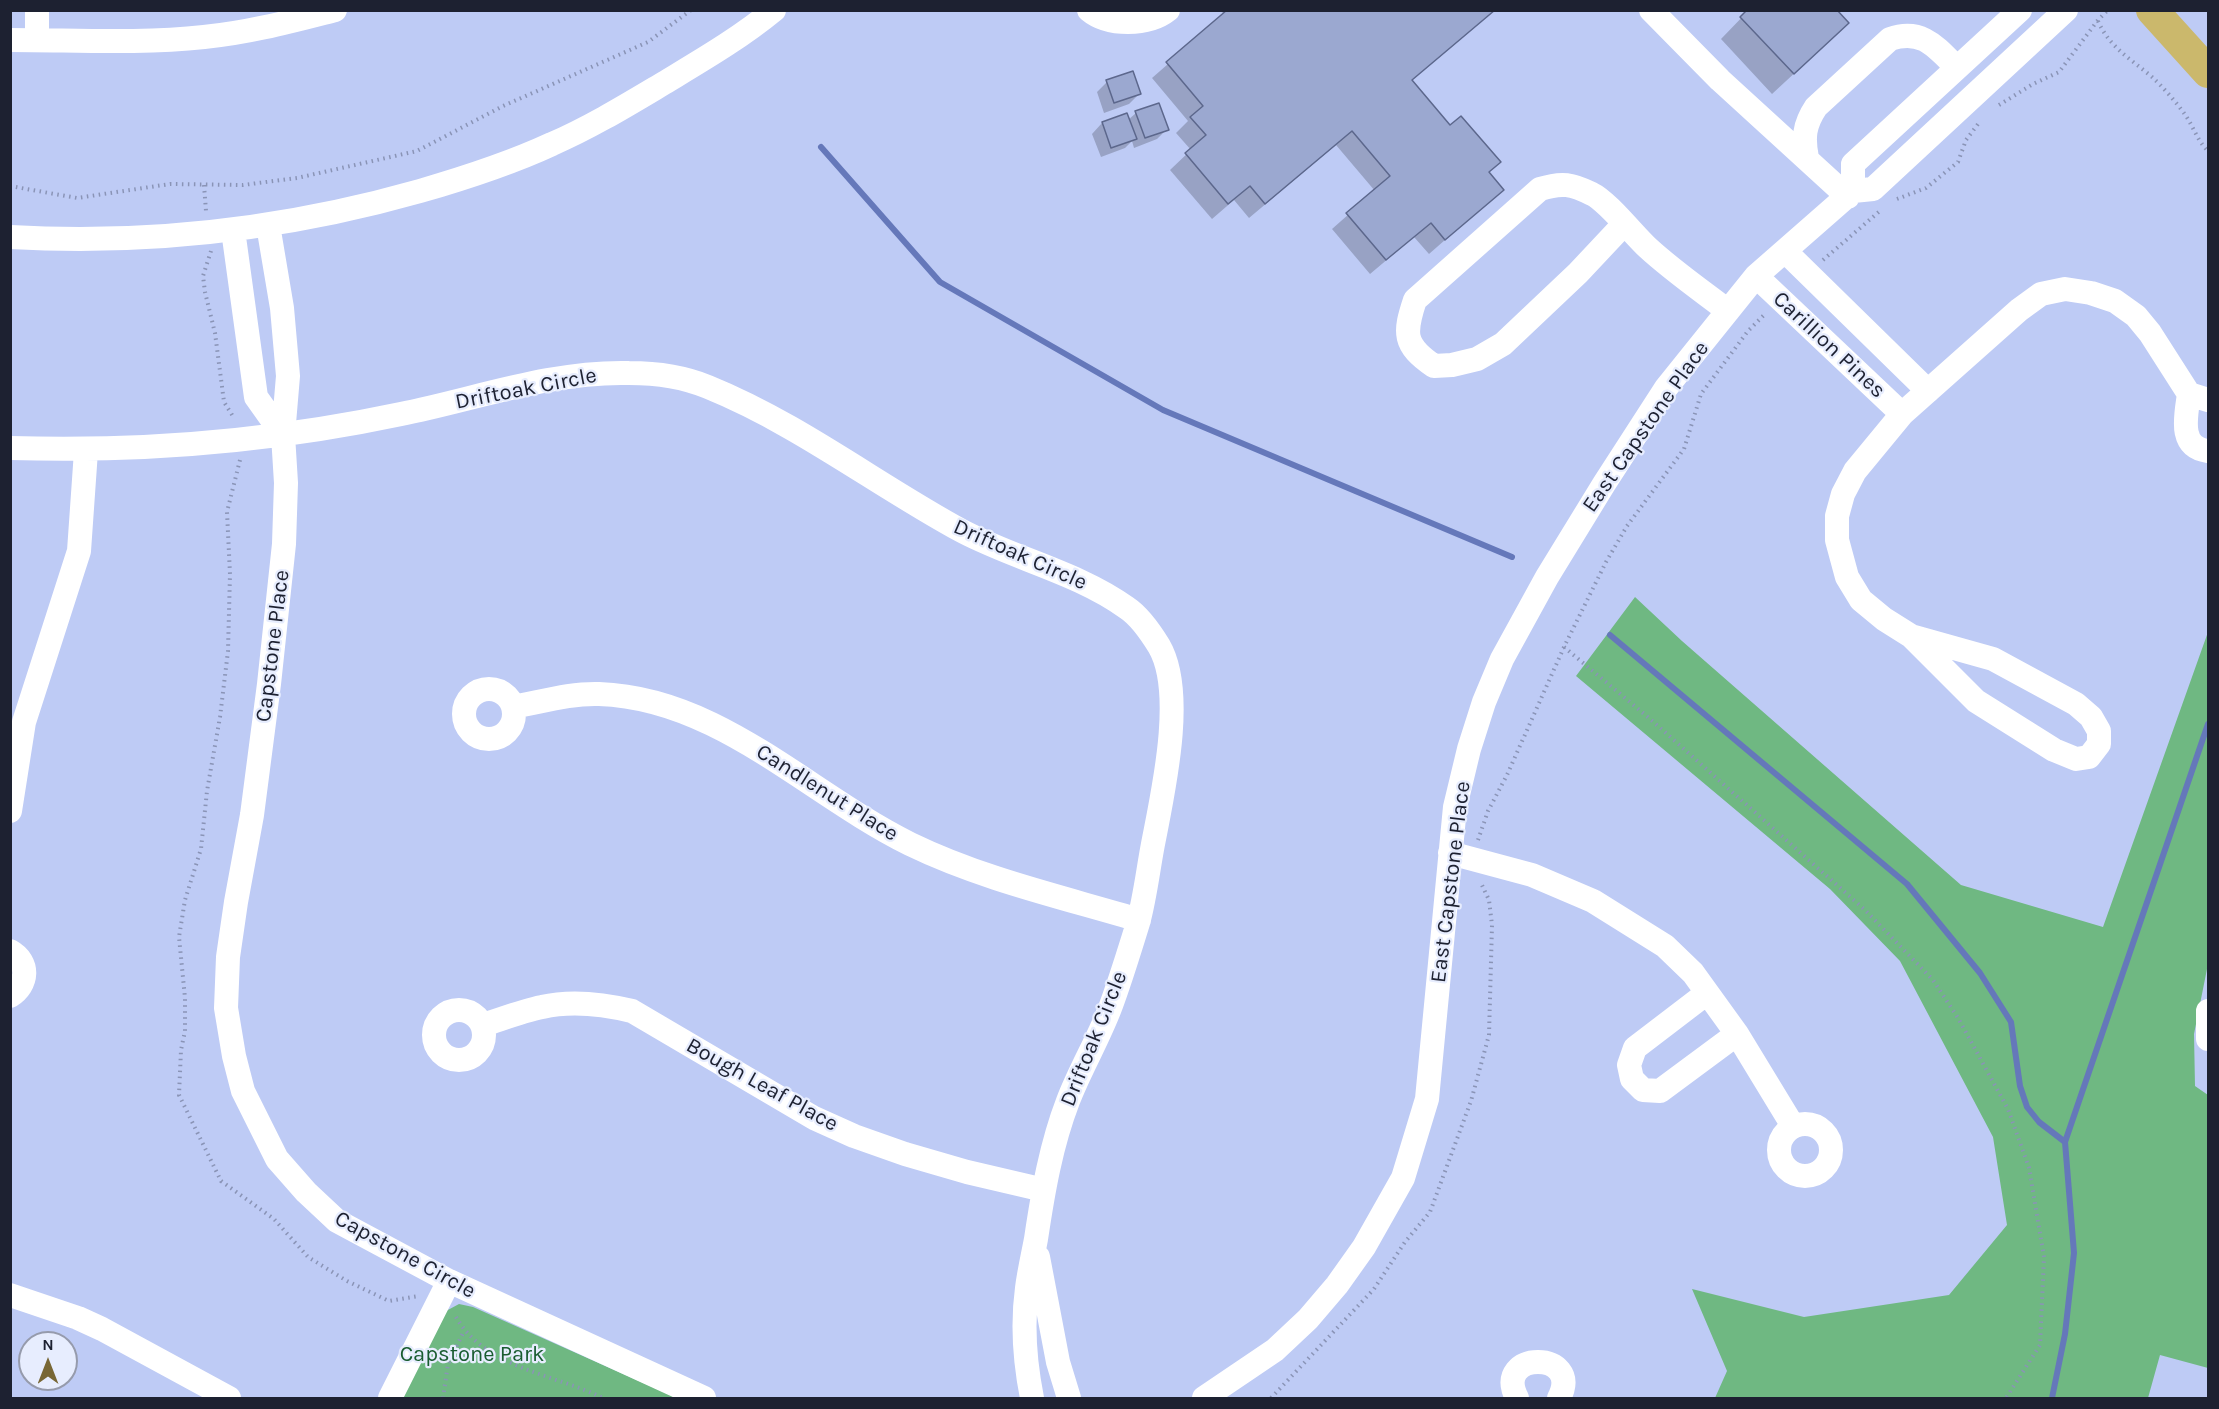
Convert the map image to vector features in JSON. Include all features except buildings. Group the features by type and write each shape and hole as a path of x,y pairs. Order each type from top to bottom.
{"main road":[{"path":"2152,10 2208,72"}],"street":[{"path":"37,10 37,40"},
{"path":"10,40 125,42 205,38 265,28 335,10"},
{"path":"10,237 104,240 233,230 374,204 481,173 553,144 611,114 717,51 774,10"},
{"path":"1089,10 1098,18 1124,21 1146,21 1168,10"},
{"path":"1651,10 1720,80 1807,159 1850,194"},
{"path":"1850,194 1853,164 2020,10"},
{"name":"East Capstone Place","path":"1204,1398 1275,1350 1308,1319 1364,1247 1403,1178 1427,1099 1455,807 1469,749 1484,702 1502,659 1547,577 1604,483 1666,388 1756,276 1850,194 1873,189 2066,10"},
{"path":"1807,159 1804,132 1807,121 1816,107 1890,39 1900,35 1919,37 1937,48 1956,68"},
{"path":"1624,224 1578,273 1503,344 1477,359 1452,365 1434,366 1416,352 1408,338 1409,322 1415,300 1540,189 1557,184 1572,185 1595,195 1624,224 1650,250 1728,311"},
{"name":"Capstone Place","path":"244,856 252,815 284,544 286,483 282,435 288,376 282,308 268,225"},
{"name":"Capstone Place","path":"233,230 256,397 282,435"},
{"name":"Carillion Pines","path":"1785,251 1928,391"},
{"name":"Carillion Pines","path":"1756,276 1902,414"},
{"path":"1911,636 1993,659 2027,676 2076,705 2091,717 2099,731 2099,744 2089,757 2076,759 2054,750 1976,701 1911,636 1884,619 1861,600 1847,577 1837,540 1837,516 1843,494 1855,471 1902,414 2041,294 2065,289 2091,293 2115,301 2136,316 2199,397 2186,433 2195,446 2208,451"},
{"name":"Driftoak Circle","path":"10,448 86,451 282,435 401,414 544,381 590,374 628,372 665,376 701,384 770,416 909,501 969,534 1102,592 1132,611 1159,647 1168,668 1173,697 1172,726 1158,820 1139,920 1111,1006 1065,1108 1044,1190 1027,1288 1024,1321 1032,1398"},
{"path":"10,811 24,722 79,551 86,451"},
{"name":"Candlenut Place","path":"513,706 596,694 655,701 687,712 733,735 888,831 941,858 1139,920"},
{"path":"1450,853 1532,875 1593,901 1665,945 1693,973 1737,1034 1793,1126"},
{"name":"Capstone Circle","path":"244,856 228,957 226,1008 243,1091 277,1159 306,1192 338,1221 449,1281 679,1393 704,1398"},
{"path":"10,951 21,960 25,976 18,991 10,996"},
{"path":"1707,993 1635,1048 1629,1065 1632,1079 1643,1090 1660,1091 1737,1034"},
{"name":"Bough Leaf Place","path":"483,1025 543,1006 602,1004 632,1011 814,1118 854,1136 967,1172 1044,1190"},
{"path":"2208,1011 2208,1039"},
{"name":"Driftoak Circle","path":"1036,1241 1058,1362 1069,1398"},
{"path":"390,1398 449,1281"},
{"path":"10,1295 78,1318 102,1329 229,1398"},
{"path":"1517,1398 1513,1389 1516,1373 1521,1367 1535,1360 1557,1368 1563,1384 1559,1398"}],"path":[{"path":"10,186 77,198 170,184 243,185 297,178 417,151 503,106 648,42 691,10"},
{"path":"1991,112 2032,84 2059,72 2108,10"},
{"path":"2098,20 2104,35 2152,78 2186,116 2200,143 2208,151"},
{"path":"1893,200 1926,188 1958,162 1966,141 1984,118"},
{"path":"204,185 211,253 203,276 205,292 215,333 224,402 239,428 241,456 227,512 230,574 228,651 220,717 204,813 201,849 185,900 180,937 185,1031 181,1050 179,1095 221,1181 273,1219 308,1257 347,1281 389,1301 420,1296 452,1311 464,1331 493,1355 583,1388 603,1398"},
{"path":"1808,273 1885,206"},
{"path":"1271,1398 1374,1288 1405,1242 1430,1212 1471,1101 1489,1035 1492,925 1489,900 1480,881 1475,860 1477,843 1488,811 1606,562 1627,526 1684,449 1701,394 1748,331 1780,299"},
{"path":"1564,647 1649,718 1866,910 1933,980 1958,1018 2008,1109 2029,1168 2044,1257 2040,1345 2006,1398"},
{"path":"443,1398 448,1364 464,1331"}],"green space":[{"path":"1635,597 1682,641 1961,885 2103,927 2208,632 2208,964 2194,1034 2195,1086 2208,1095 2208,1368 2160,1355 2148,1398 1715,1398 1727,1371 1692,1289 1804,1317 1949,1295 2007,1225 1993,1137 1900,961 1830,889 1576,676"},
{"name":"Capstone Park","path":"459,1304 473,1307 677,1398 403,1398 446,1311"}],"waterway":[{"path":"821,147 940,282 1163,410 1512,557"},
{"path":"1610,635 1907,884 1980,973 2011,1022 2020,1086 2027,1107 2039,1122 2065,1142 2074,1253 2065,1334 2052,1398"},
{"path":"2065,1142 2208,724"}]}
